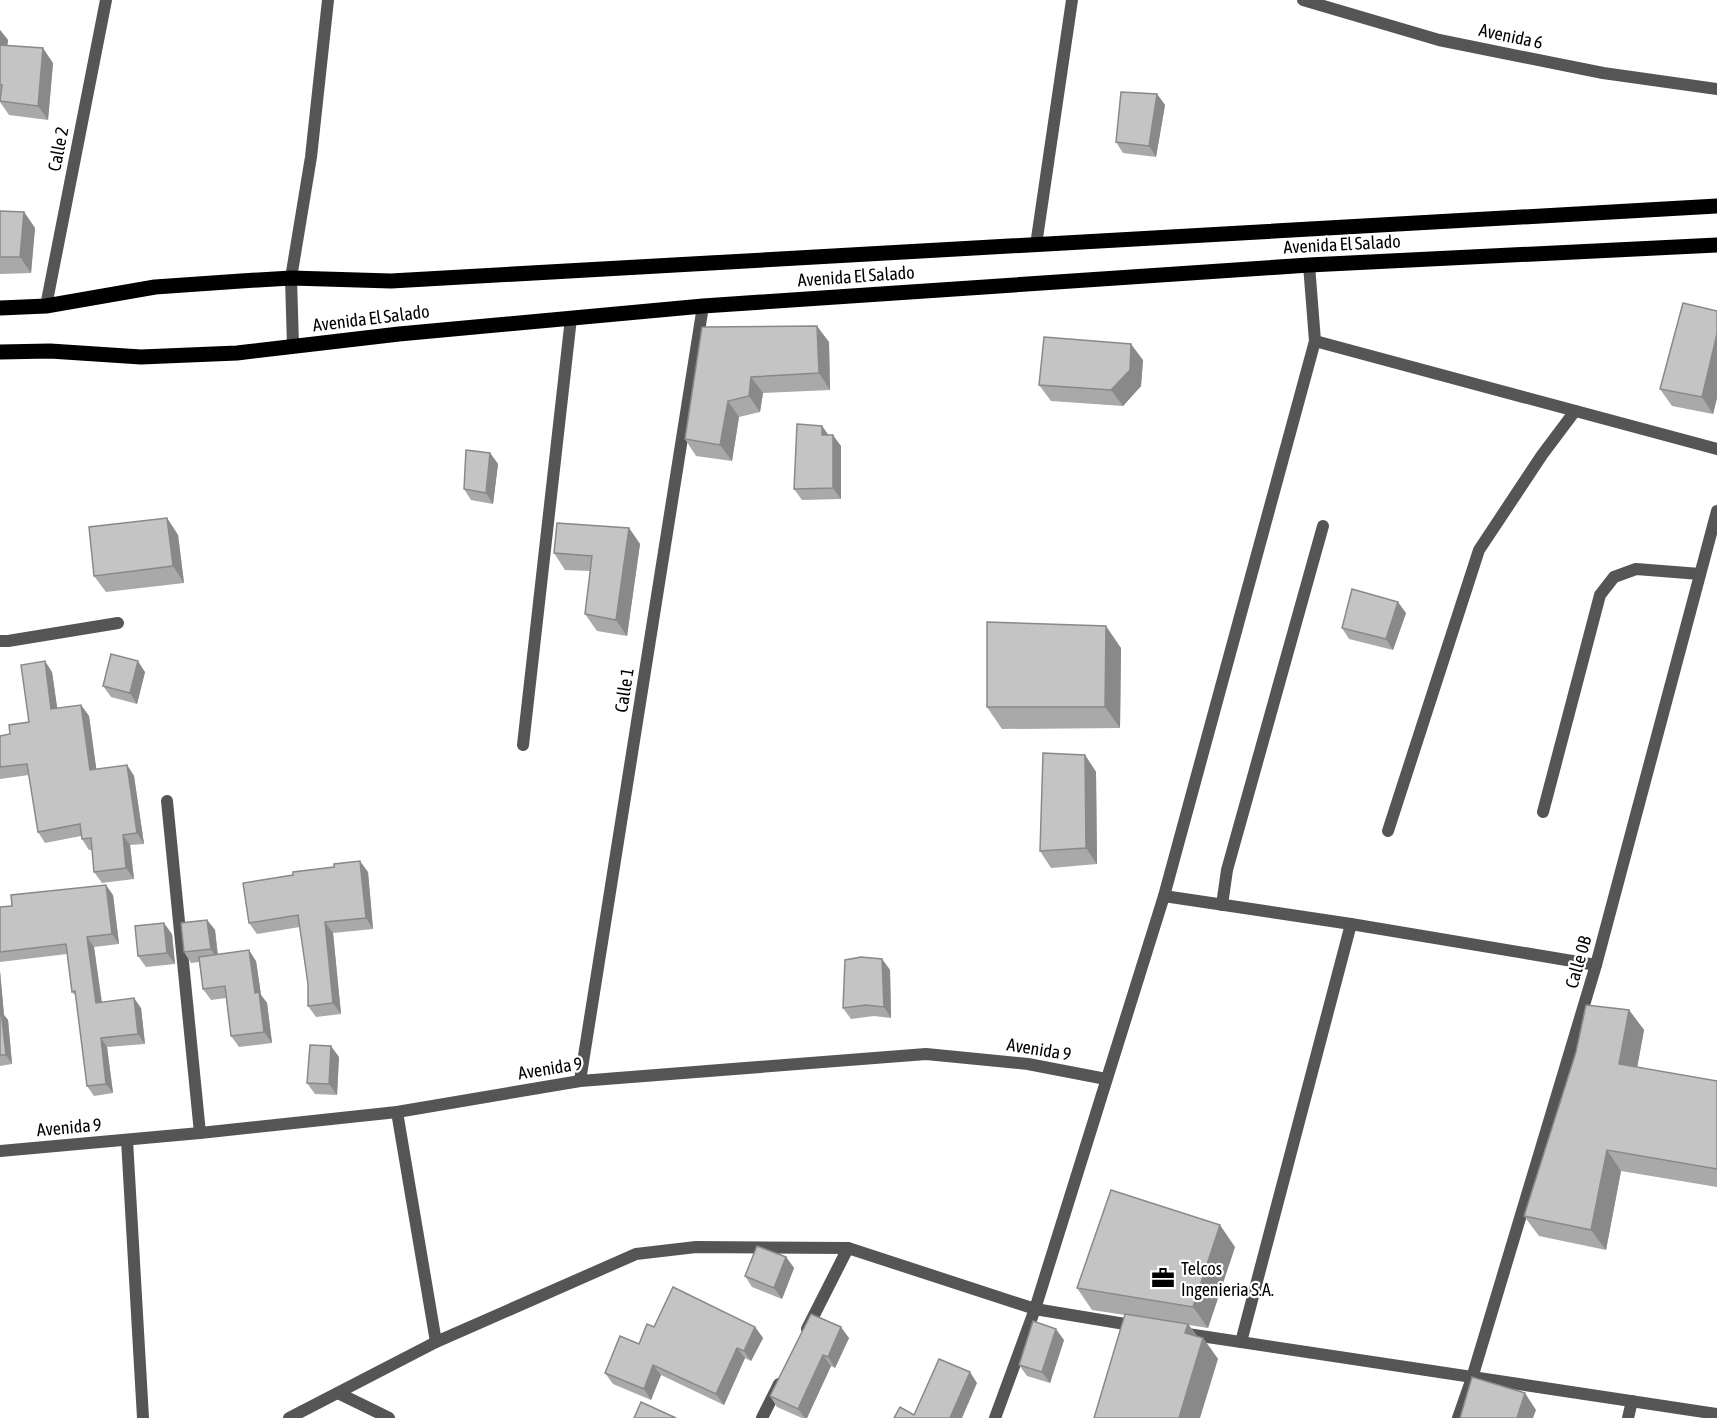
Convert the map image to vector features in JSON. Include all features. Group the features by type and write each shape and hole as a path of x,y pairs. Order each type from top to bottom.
{"main road":[{"name":"Avenida El Salado","path":"0,308 46,306 155,287 291,278 391,281 1717,206"},
{"name":"Avenida El Salado","path":"0,352 50,351 141,357 237,353 399,334 703,306 1309,265 1717,245"}],"street":[{"name":"Calle 2","path":"46,306 106,0"},
{"path":"293,346 291,278 309,169 328,0"},
{"path":"1036,245 1072,0"},
{"name":"Avenida 6","path":"1303,0 1439,40 1603,73 1717,89"},
{"path":"995,1418 1035,1309 1164,896 1315,341 1309,265"},
{"name":"Calle 1","path":"580,1081 703,306"},
{"path":"523,745 571,318"},
{"path":"1315,341 1717,449"},
{"path":"1388,831 1479,550 1542,455 1575,411"},
{"name":"Calle 0B","path":"1458,1418 1596,965 1717,511"},
{"path":"1222,904 1227,870 1323,526"},
{"path":"1542,812 1600,595 1614,577 1636,569 1700,574"},
{"path":"0,641 8,642 118,623"},
{"path":"167,801 200,1133"},
{"path":"1164,896 1351,924 1596,965"},
{"path":"1241,1342 1351,924"},
{"name":"Avenida 9","path":"0,1151 397,1112 580,1081 926,1054 1028,1064 1106,1078"},
{"path":"397,1112 436,1342"},
{"path":"127,1140 143,1418"},
{"path":"289,1418 436,1342 636,1254 696,1247 848,1248 1035,1309 1149,1328"},
{"path":"799,1344 848,1248"},
{"path":"1172,1331 1717,1414"},
{"path":"762,1418 783,1376"},
{"path":"338,1393 389,1418"},
{"path":"1628,1418 1632,1401"}],"building":[{"path":"0,45 43,48 38,106 0,101 2,85 0,85"},
{"path":"1121,92 1157,94 1149,146 1116,142"},
{"path":"0,211 24,212 20,257 0,257"},
{"path":"1683,303 1717,311 1717,334 1702,397 1660,389"},
{"path":"817,326 819,373 751,377 749,396 728,401 720,445 685,439 702,327"},
{"path":"1044,337 1131,344 1130,370 1111,390 1039,385"},
{"path":"797,424 822,426 822,435 833,435 833,488 794,489"},
{"path":"466,450 490,453 486,493 464,489"},
{"path":"167,518 173,566 94,576 89,527"},
{"path":"557,523 629,528 616,620 585,614 592,556 554,553"},
{"path":"1352,589 1398,602 1386,639 1342,628"},
{"path":"987,622 1106,626 1105,707 987,707"},
{"path":"111,654 138,661 130,693 103,686"},
{"path":"45,661 51,709 81,705 90,770 127,765 137,833 123,835 126,868 94,872 91,838 82,839 80,824 38,832 27,764 0,767 0,736 10,734 9,725 29,722 21,665"},
{"path":"1043,753 1085,755 1086,848 1040,851"},
{"path":"360,861 366,918 325,922 333,1003 308,1006 308,984 298,915 249,923 243,883 293,875 293,872 334,867 334,864"},
{"path":"106,885 112,934 87,937 96,1003 134,998 138,1034 101,1038 106,1084 87,1086 75,991 72,992 66,944 0,952 0,907 12,906 11,895"},
{"path":"207,920 211,949 184,952 181,923"},
{"path":"164,923 167,953 138,956 135,926"},
{"path":"249,950 255,993 259,992 264,1032 231,1036 225,986 203,989 199,957"},
{"path":"861,957 882,959 884,1007 866,1005 843,1008 845,960"},
{"path":"1586,1005 1629,1010 1619,1064 1717,1081 1717,1169 1607,1150 1591,1230 1524,1216 1576,1052"},
{"path":"1,1010 6,1055 0,1055"},
{"path":"310,1045 331,1046 329,1084 307,1083"},
{"name":"Telcos Ingenieria S.A.","path":"1111,1190 1220,1225 1193,1307 1077,1288"},
{"path":"757,1246 786,1257 774,1288 745,1276"},
{"path":"673,1287 755,1327 744,1351 737,1348 716,1394 653,1365 644,1389 605,1373 620,1336 639,1344 647,1324 654,1327"},
{"path":"811,1314 841,1327 828,1357 823,1355 798,1409 770,1396"},
{"path":"1125,1314 1188,1324 1185,1333 1203,1338 1179,1418 1094,1418"},
{"path":"1033,1321 1056,1329 1042,1372 1019,1365"},
{"path":"939,1359 970,1372 950,1418 894,1418 900,1407 914,1415"},
{"path":"1472,1377 1525,1393 1517,1418 1460,1418"},
{"path":"641,1402 676,1418 634,1418"}],"place":[{"name":"Telcos Ingenieria S.A.","path":"1163,1278"}]}
